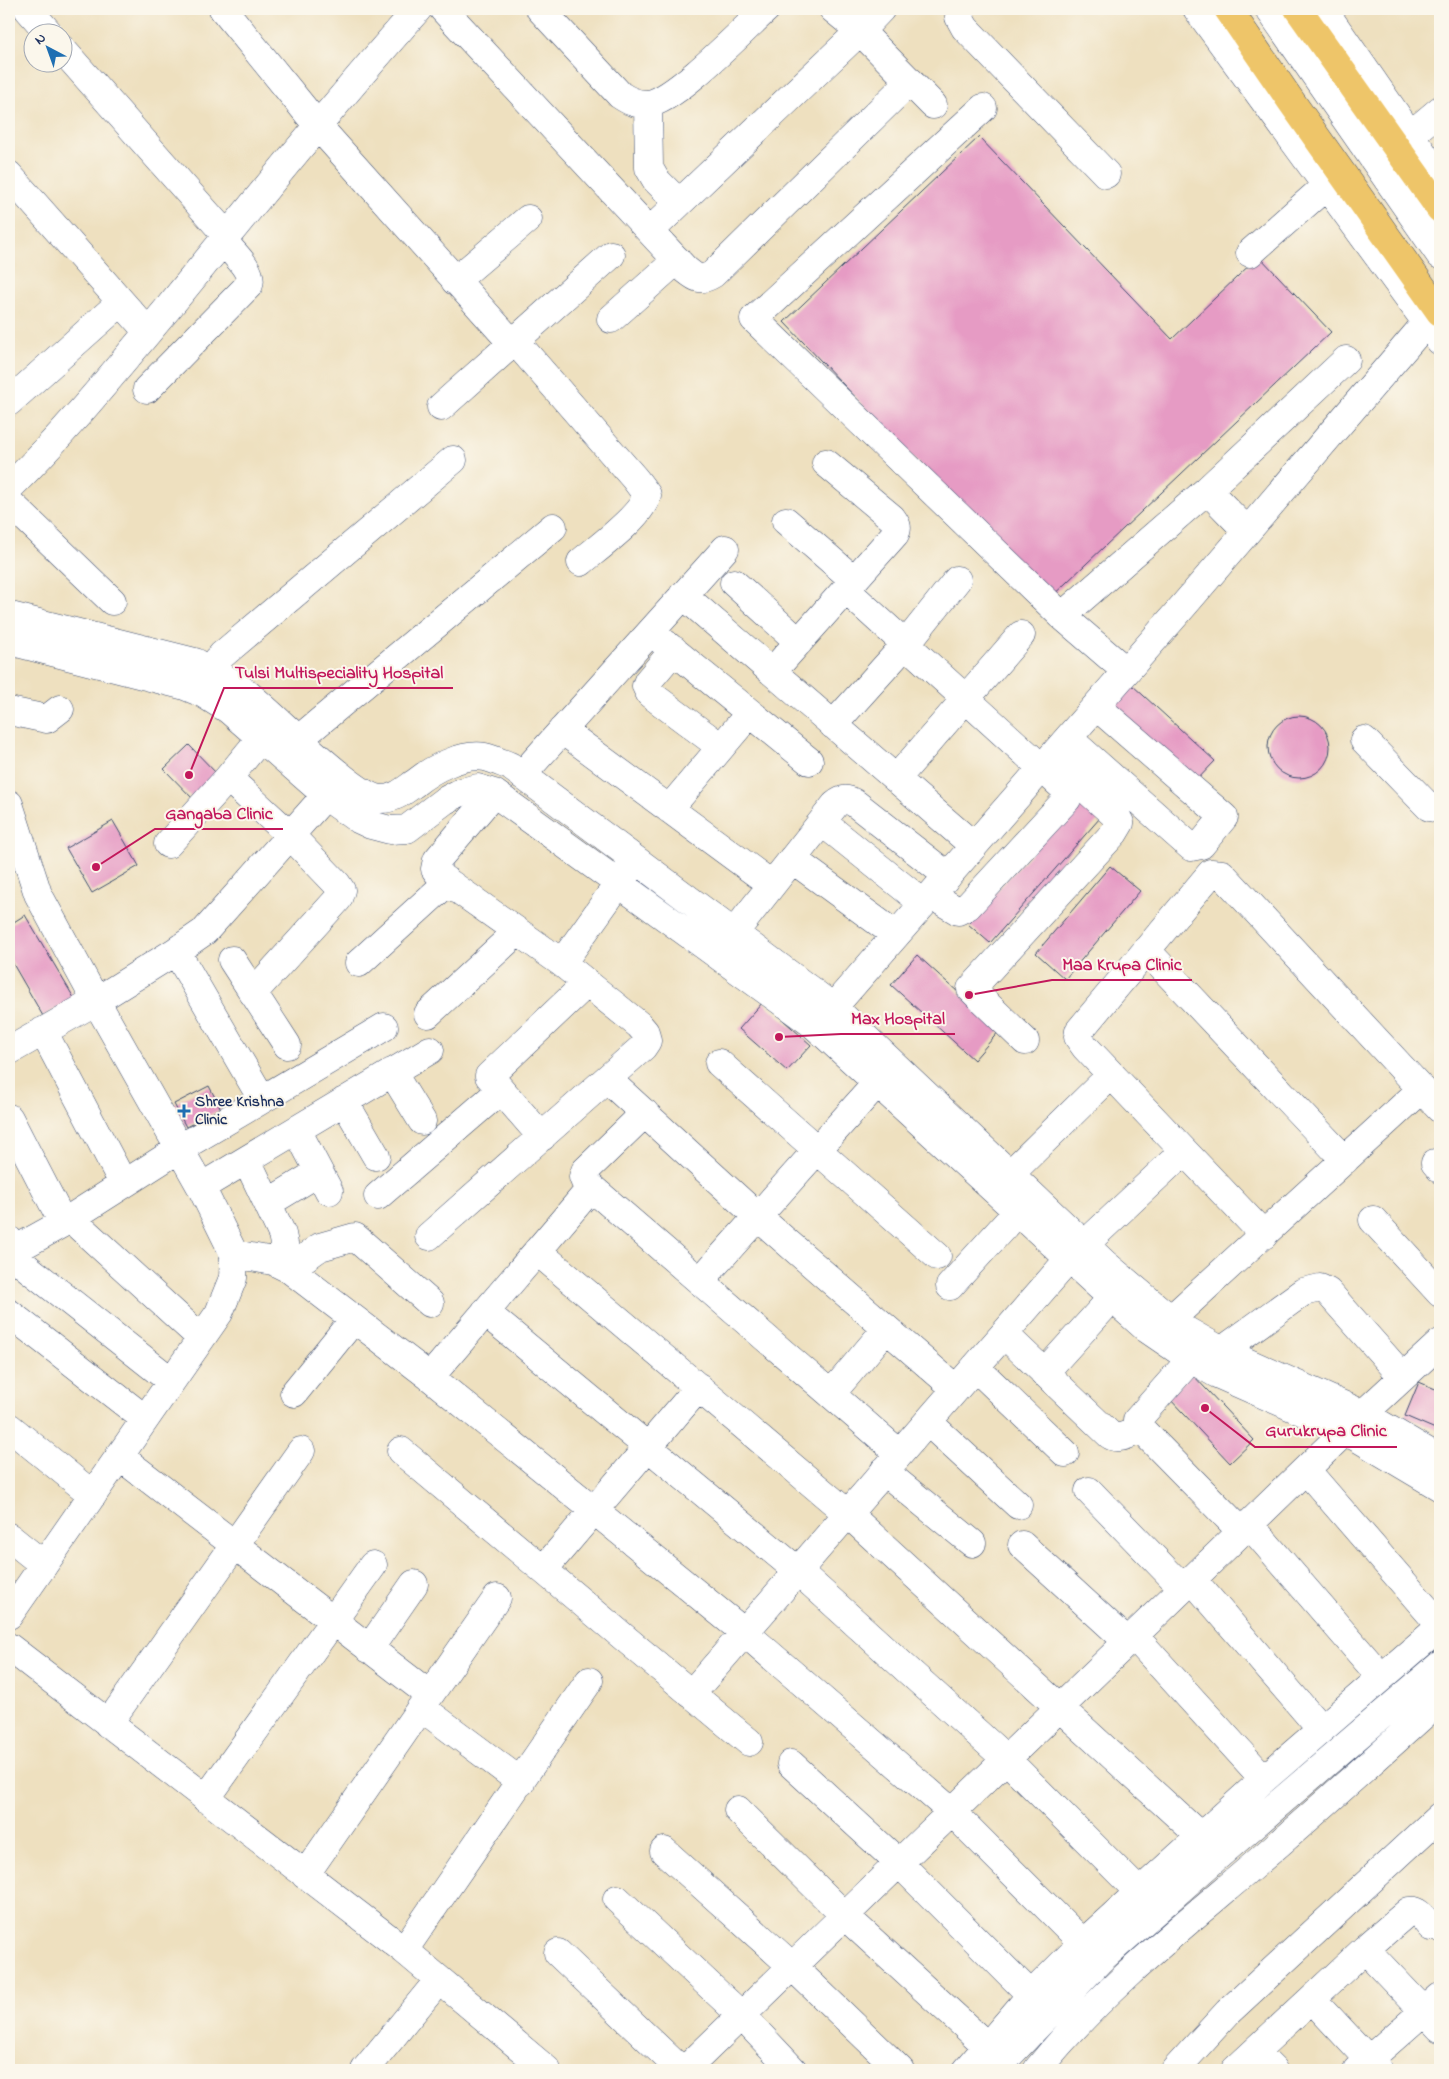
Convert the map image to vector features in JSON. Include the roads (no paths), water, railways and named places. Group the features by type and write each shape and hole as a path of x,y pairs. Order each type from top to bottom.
{"main road":[{"path":"1228,9 1437,321"},
{"path":"1298,9 1403,142 1440,209"}],"street":[{"path":"9,18 22,9"},
{"path":"28,9 39,22"},
{"path":"223,9 318,126 456,281 641,463 646,472 647,480 643,489 646,496 644,504 581,562"},
{"path":"9,488 40,457 148,332 318,126 418,9"},
{"path":"442,9 696,278 705,279 713,274 910,81"},
{"path":"540,9 620,95 632,103 648,104 663,100 681,87 766,9"},
{"path":"833,9 860,31 932,105"},
{"path":"650,231 881,9"},
{"path":"960,9 959,17 965,28 1106,174"},
{"path":"825,1017 1248,531 1437,321 1326,186 1197,9"},
{"path":"1269,9 1440,255"},
{"path":"1322,9 1403,142 1440,178"},
{"path":"72,61 225,239 249,273 251,279 249,285 148,389"},
{"path":"648,104 650,168 656,180 679,203"},
{"path":"983,108 754,319 1062,616 1126,671"},
{"path":"1403,142 1440,110"},
{"path":"9,175 148,332"},
{"path":"1250,253 1326,186"},
{"path":"456,281 528,219"},
{"path":"441,407 611,255"},
{"path":"611,319 677,260"},
{"path":"9,402 121,302"},
{"path":"1062,616 1207,490 1346,360"},
{"path":"207,682 211,668 222,655 453,460"},
{"path":"772,672 898,530 897,524 892,518 826,463"},
{"path":"1207,490 1248,531"},
{"path":"9,502 112,601"},
{"path":"786,521 906,644 966,699 1053,754 1191,847 1200,845 1224,817 1096,706"},
{"path":"292,749 553,526"},
{"path":"522,775 725,549"},
{"path":"833,725 906,644 957,580"},
{"path":"734,583 799,642"},
{"path":"683,596 974,846"},
{"path":"9,625 195,662 207,682 229,710 261,738 292,749 364,794 381,799 399,795 420,778 452,760 483,757 510,766 734,933 825,1017 1010,1174 1077,1252 1112,1298 1147,1329 1205,1358 1440,1459"},
{"path":"651,632 809,761"},
{"path":"896,779 1021,635"},
{"path":"674,650 646,686 650,694 721,747"},
{"path":"207,682 250,695 326,795 356,818 390,830 407,829 444,801 461,792 478,788 494,793 619,884 825,1017 877,1083 1018,1212 1143,1297 1171,1319 1205,1358"},
{"path":"9,711 47,719 60,709"},
{"path":"669,809 750,713"},
{"path":"562,730 771,884"},
{"path":"168,844 228,778 261,738"},
{"path":"1364,740 1430,807 1440,809"},
{"path":"734,933 834,805 841,800 847,799 934,891 958,911 968,906 1067,799 1053,754"},
{"path":"1025,1041 971,989 1114,832 1120,823 1053,754"},
{"path":"228,778 290,835 341,890 338,899 253,993"},
{"path":"429,1236 643,1047 647,1041 646,1032 639,1025 562,963 448,882 435,869 437,860 494,793"},
{"path":"9,1051 96,1001 205,931 326,795"},
{"path":"9,804 38,894 201,1187 234,1254 233,1278 219,1313 9,1616"},
{"path":"822,822 934,891"},
{"path":"562,963 635,859"},
{"path":"792,859 896,935"},
{"path":"1264,1235 1111,1075 1078,1037 1079,1031 1211,874 1222,874 1440,1109"},
{"path":"359,963 448,882"},
{"path":"428,1014 517,932"},
{"path":"1146,950 1345,1160"},
{"path":"176,951 262,1099"},
{"path":"232,960 286,1045"},
{"path":"542,1137 489,1076 587,983"},
{"path":"171,1381 29,1269 11,1248 67,1220 123,1183 384,1027"},
{"path":"43,1031 123,1183"},
{"path":"201,1187 430,1050"},
{"path":"719,1063 937,1256"},
{"path":"392,1072 422,1121"},
{"path":"1010,1174 1111,1075"},
{"path":"607,1079 758,1216 956,1389"},
{"path":"700,1281 877,1083"},
{"path":"1171,1319 1422,1089"},
{"path":"378,1196 501,1090"},
{"path":"344,1101 376,1156"},
{"path":"645,1113 585,1171 583,1177 585,1182 831,1394 892,1462 972,1543"},
{"path":"9,1118 67,1220 202,1338"},
{"path":"268,1203 324,1182 297,1130"},
{"path":"691,1694 1077,1252 1184,1151"},
{"path":"247,1160 282,1234 289,1269"},
{"path":"430,1377 591,1188"},
{"path":"950,1286 1018,1212"},
{"path":"1373,1220 1440,1293"},
{"path":"289,1269 320,1247 356,1237 430,1303"},
{"path":"537,1251 848,1513 1200,1836"},
{"path":"234,1254 273,1262 289,1269 430,1377 593,1509 744,1632 952,1812 1083,1942"},
{"path":"1381,1677 1246,1528 1140,1430 1137,1420 1205,1358 1303,1292 1320,1288 1328,1292 1403,1377"},
{"path":"1044,1373 1112,1298"},
{"path":"485,1312 798,1571 1006,1759 1138,1891"},
{"path":"9,1313 145,1419"},
{"path":"294,1393 354,1320"},
{"path":"831,1394 886,1329"},
{"path":"1004,1334 1114,1438 1140,1430"},
{"path":"558,1953 683,2070 845,1916 1355,1422 1440,1343"},
{"path":"975,1367 1065,1453"},
{"path":"544,1569 698,1387"},
{"path":"928,1422 1018,1505"},
{"path":"1355,1422 1440,1487"},
{"path":"9,1427 93,1495"},
{"path":"401,1450 749,1742"},
{"path":"108,1724 301,1451"},
{"path":"119,1456 369,1649 426,1701 521,1782"},
{"path":"968,2070 991,2058 1031,1994 1083,1942 1264,1779 1440,1626 1306,1470"},
{"path":"1089,1491 1188,1583 1321,1729"},
{"path":"9,1537 44,1565"},
{"path":"1022,1545 1131,1639 1264,1779"},
{"path":"206,1799 373,1565"},
{"path":"369,1649 414,1584"},
{"path":"305,1876 497,1598"},
{"path":"9,1647 305,1876 404,1950 547,2070"},
{"path":"738,1810 991,2058 1003,2060 1100,1960 1440,1665"},
{"path":"404,1950 589,1681"},
{"path":"1037,2070 1062,2039 1130,1971 1320,1808 1440,1700"},
{"path":"791,1764 899,1863 1031,1994"},
{"path":"1175,2070 1228,2012 1440,1816"},
{"path":"664,1851 792,1966 900,2070"},
{"path":"617,1899 741,2016 793,2070"},
{"path":"1235,2070 1264,2061 1312,1999 1409,1911 1418,1912 1432,1927 1440,1927"},
{"path":"1312,1999 1368,2067 1435,2012 1365,1949"},
{"path":"365,2070 439,1980"}],"place":[{"name":"Tulsi Multispeciality Hospital","path":"189,775"},
{"name":"Gangaba Clinic","path":"96,867"},
{"name":"Maa Krupa Clinic","path":"969,995"},
{"name":"Max Hospital","path":"779,1037"},
{"name":"Shree Krishna Clinic","path":"184,1111"},
{"name":"Gurukrupa Clinic","path":"1205,1408"}]}
